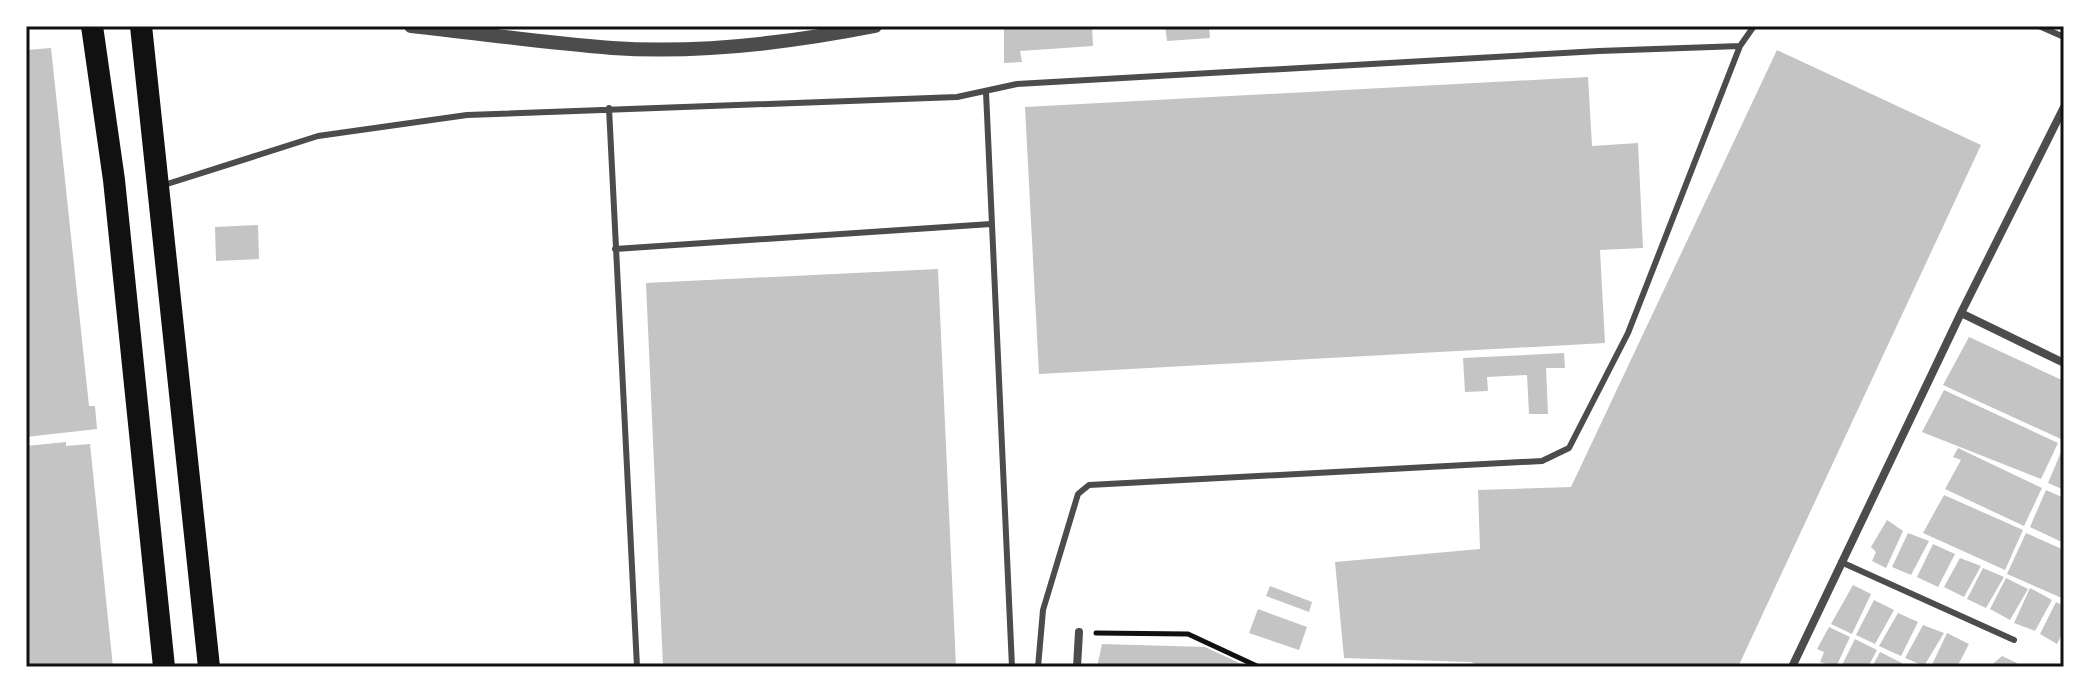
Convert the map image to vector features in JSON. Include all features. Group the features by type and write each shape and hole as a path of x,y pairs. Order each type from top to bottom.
{"highway":[{"path":"92,26 114,180 164,667"},
{"path":"141,26 209,667"}],"street":[{"path":"411,26 614,48 729,47 831,35 875,26"},
{"path":"1792,667 1961,313 2064,107"},
{"path":"1961,313 2064,363"},
{"path":"1077,667 1079,632"}],"lane":[{"path":"1038,667 1043,610 1078,494 1089,485 1542,461 1569,448 1628,333 1740,46 1754,26"},
{"path":"2039,26 2064,37"},
{"path":"157,187 318,136 467,115 957,97 1017,84 1740,46"},
{"path":"986,92 1012,667"},
{"path":"609,108 637,667"},
{"path":"615,249 991,224"},
{"path":"1841,562 2014,640"}],"path":[{"path":"1079,632 1188,634 1259,667"}],"building":[{"path":"1004,26 1092,26 1093,46 1020,51 1022,62 1004,63"},
{"path":"1165,26 1209,26 1210,38 1167,41"},
{"path":"51,48 89,406 95,406 97,429 26,437 26,50"},
{"path":"1777,50 1981,145 1738,667 1482,667 1471,662 1344,658 1335,562 1480,549 1478,490 1571,487"},
{"path":"1588,77 1592,146 1638,143 1643,248 1600,250 1605,343 1039,374 1025,107"},
{"path":"258,225 259,259 216,261 215,227"},
{"path":"938,269 956,667 663,667 646,283"},
{"path":"1969,337 2064,381 2064,432 2061,439 1943,385"},
{"path":"1564,353 1565,368 1546,368 1548,414 1529,414 1527,375 1487,377 1488,391 1465,392 1463,358"},
{"path":"1944,390 2058,443 2041,479 1922,432"},
{"path":"66,442 66,446 90,444 113,667 26,667 26,446"},
{"path":"2064,445 2064,490 2048,483"},
{"path":"1958,448 2042,488 2024,526 1945,489 1961,460 1953,457"},
{"path":"2046,490 2064,498 2064,543 2030,527"},
{"path":"1944,495 2023,530 2005,570 1923,533"},
{"path":"1887,520 1903,531 1886,568 1872,561 1876,552 1871,547"},
{"path":"1908,533 1929,541 1911,575 1892,567"},
{"path":"2026,533 2064,550 2064,599 2007,574"},
{"path":"1933,544 1955,554 1938,587 1917,577"},
{"path":"1960,558 1981,566 1964,597 1944,587"},
{"path":"1983,568 2004,577 1986,608 1967,599"},
{"path":"2006,578 2028,589 2010,620 1990,609"},
{"path":"1853,585 1871,594 1852,634 1831,624"},
{"path":"1270,586 1312,602 1309,612 1266,596"},
{"path":"2030,588 2052,600 2035,631 2014,623"},
{"path":"1874,600 1894,610 1875,644 1856,635"},
{"path":"2056,602 2064,606 2064,630 2057,644 2040,634"},
{"path":"1258,609 1307,627 1299,650 1249,633"},
{"path":"1898,613 1918,622 1901,656 1879,646"},
{"path":"1923,625 1944,633 1924,666 1905,658"},
{"path":"1829,627 1850,637 1836,667 1820,662 1824,652 1817,649"},
{"path":"1947,633 1969,644 1957,667 1931,667"},
{"path":"1855,639 1877,650 1868,667 1841,667"},
{"path":"1102,644 1205,647 1248,667 1097,667"},
{"path":"1880,652 1902,663 1899,667 1872,667"},
{"path":"2002,656 2017,663 2015,667 1989,667"}]}
